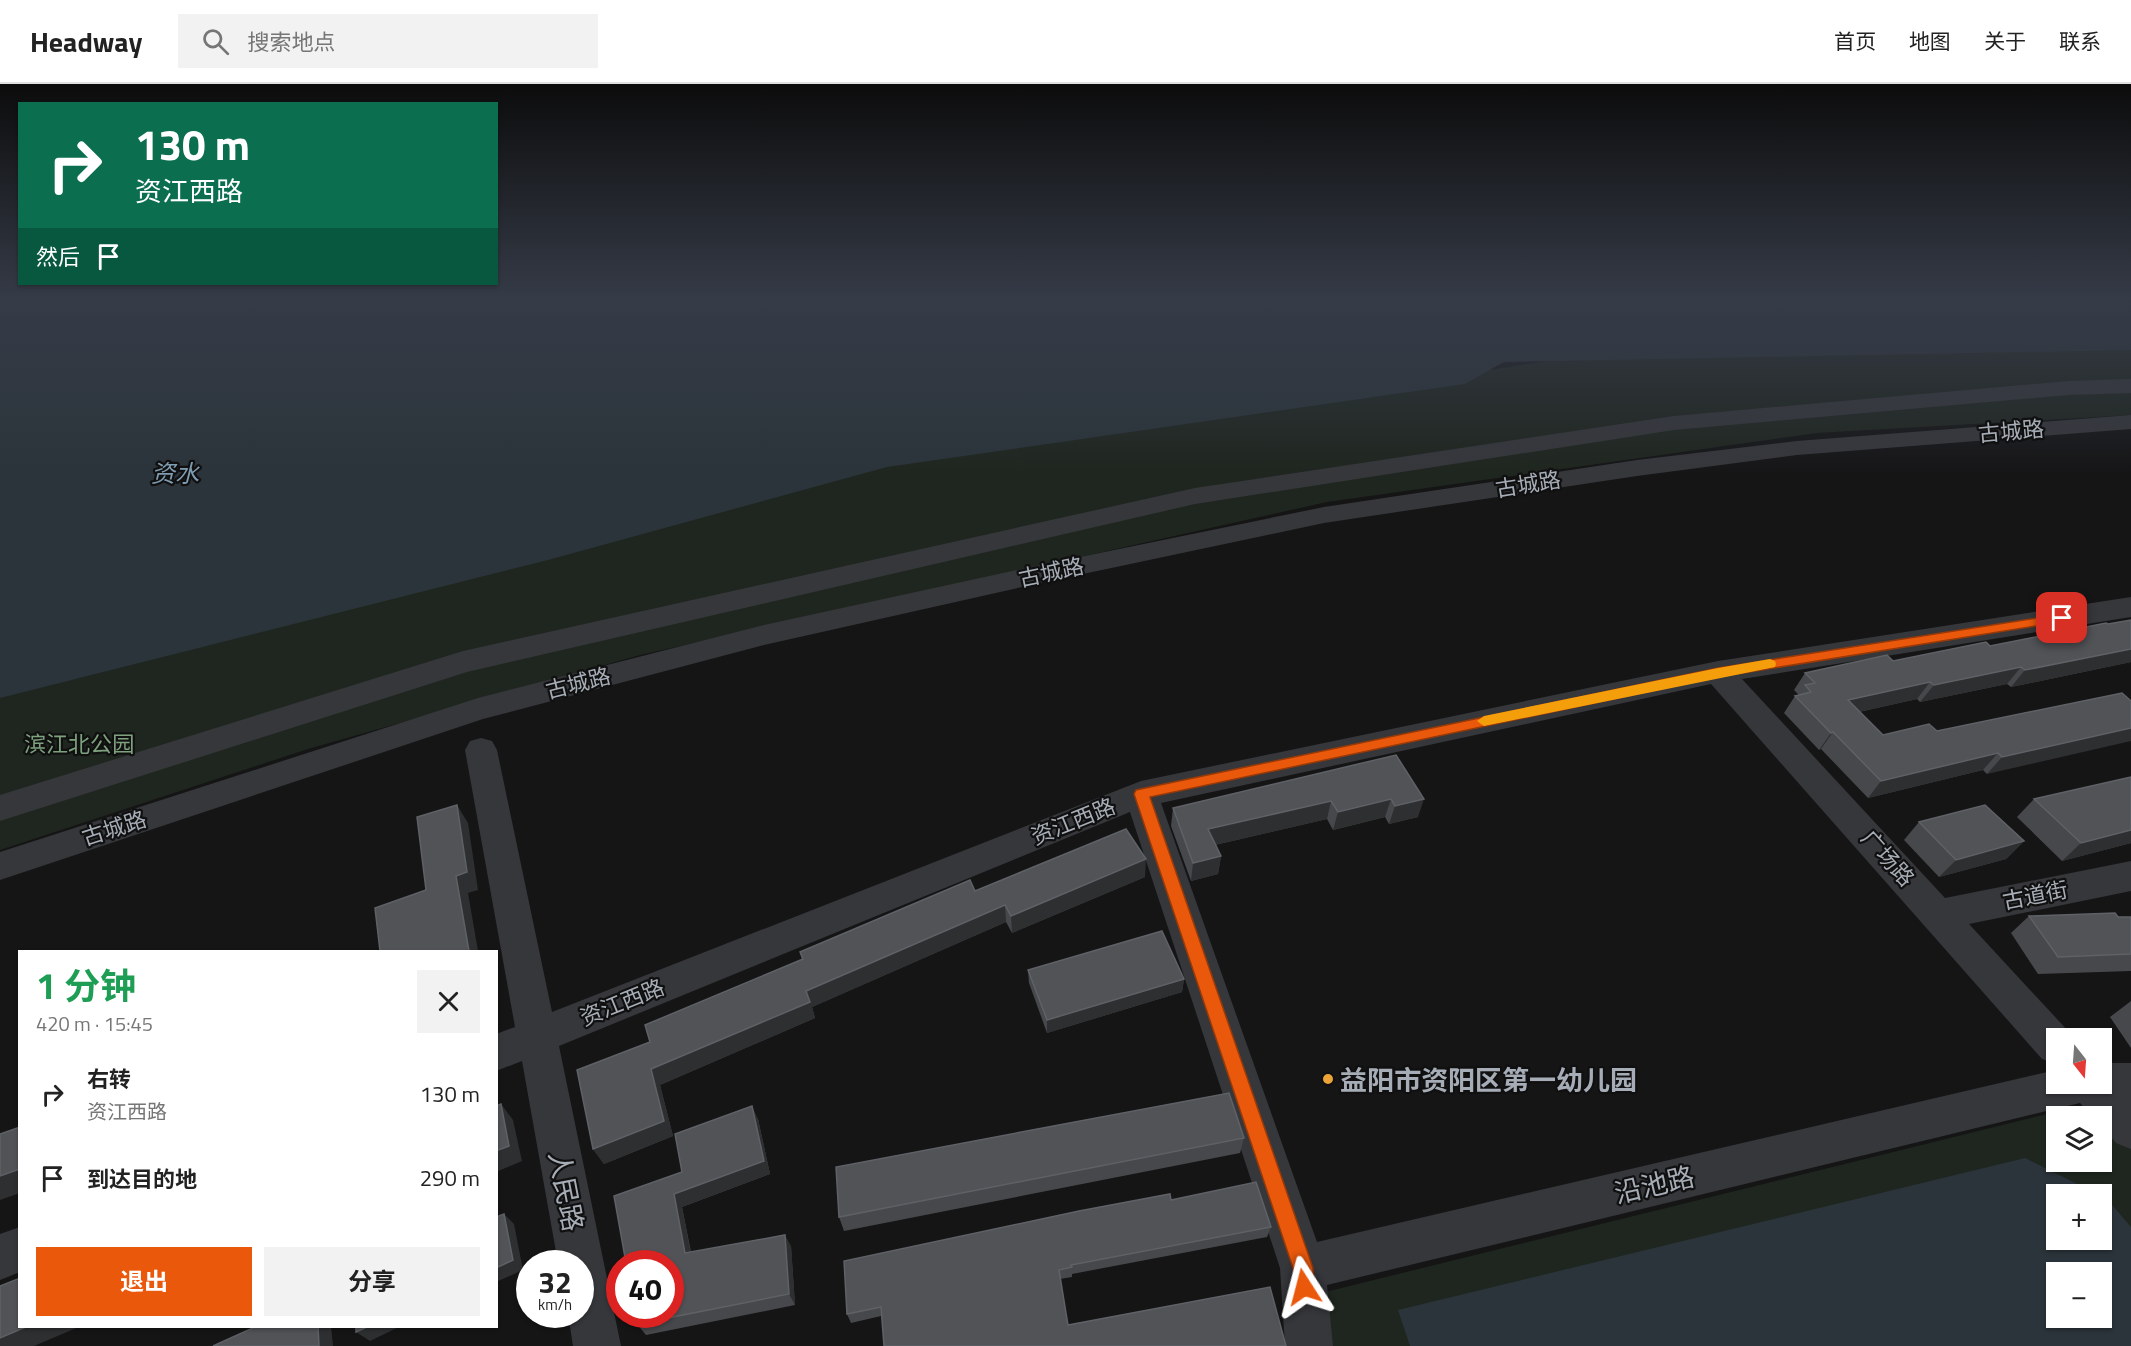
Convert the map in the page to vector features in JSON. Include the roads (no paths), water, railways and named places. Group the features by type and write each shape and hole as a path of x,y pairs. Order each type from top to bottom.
{"street":[{"path":"0,808 463,662 1194,496 1674,423 2069,388 2131,386"},
{"name":"古城路","path":"0,866 478,709 764,635 1031,576 1324,515 1637,468 1797,448 2131,422"},
{"name":"资江西路","path":"498,1052 1141,794 1718,672 2131,607"},
{"name":"广场路","path":"1718,672 2046,1035"},
{"name":"人民路","path":"482,750 597,1346"},
{"path":"1141,794 1303,1268 1309,1346"},
{"name":"古道街","path":"1940,915 2131,876"},
{"path":"2112,1082 2131,1082"},
{"name":"沿池路","path":"1303,1268 2046,1092"},
{"path":"2099,1094 2131,1129"},
{"path":"0,1257 18,1250"}],"water":[{"name":"资水","path":"0,356 1823,356 1504,362 1465,384 887,467 548,560 0,698"},
{"path":"2025,1158 2046,1168 2046,1172 2053,1172 2077,1184 2046,1184 2046,1250 2112,1250 2112,1205 2131,1227 2131,1346 1410,1346 1398,1310"}],"place":[{"name":"益阳市资阳区第一幼儿园","path":"1328,1079"}],"park label":[{"name":"滨江北公园","path":"79,744"}]}
